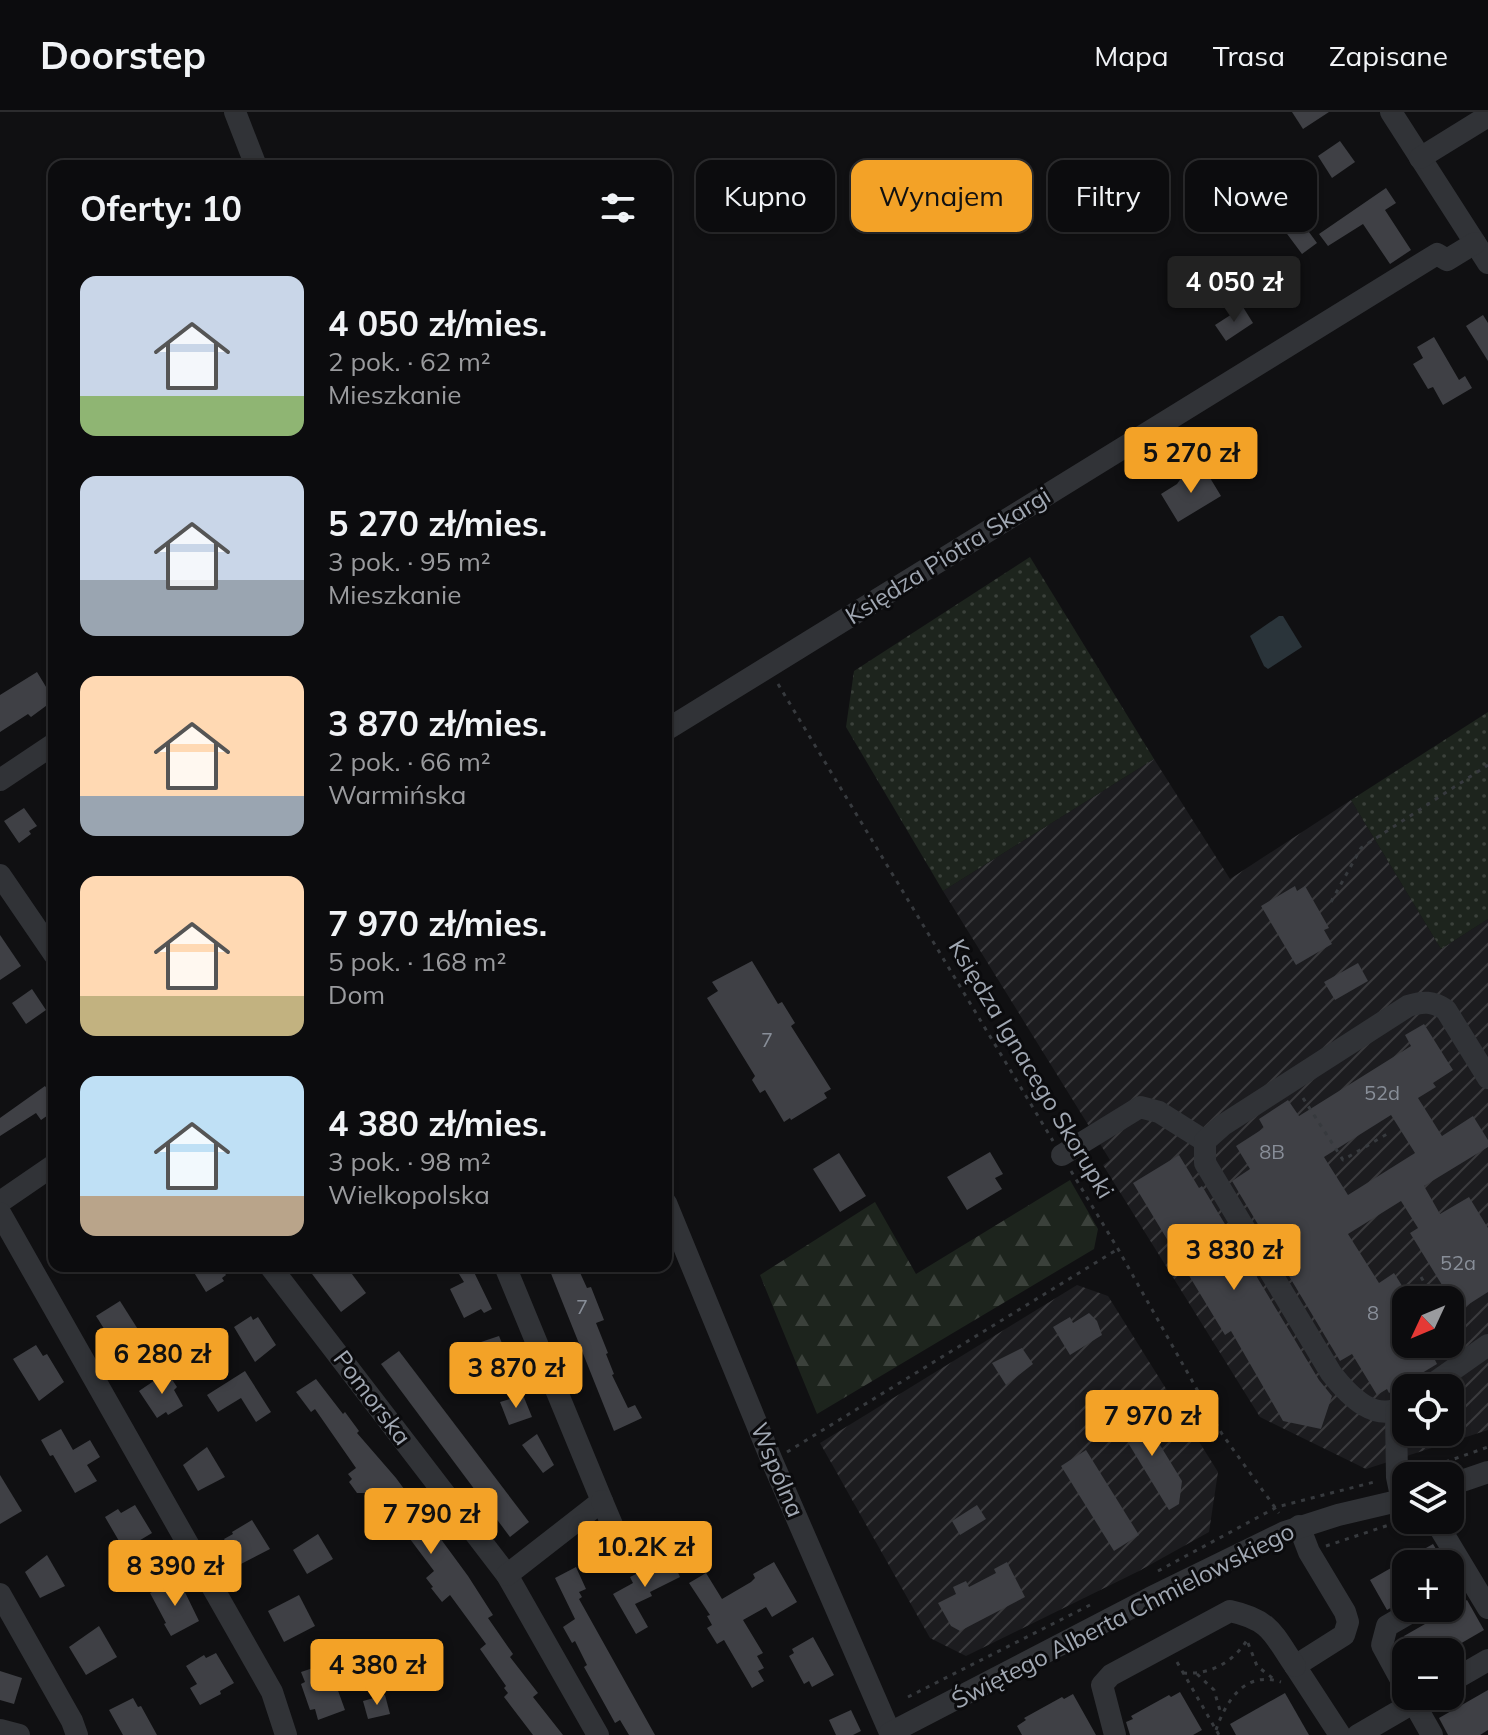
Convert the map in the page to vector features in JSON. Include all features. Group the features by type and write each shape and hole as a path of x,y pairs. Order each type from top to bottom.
{"street":[{"path":"235,112 254,160"},
{"path":"1391,112 1488,263"},
{"path":"1420,158 1488,116"},
{"name":"Księdza Piotra Skargi","path":"672,726 1437,254 1447,260 1475,243"},
{"path":"0,780 48,748"},
{"path":"0,875 48,945"},
{"path":"1392,1409 1372,1411 1331,1373 1205,1163 1205,1141 1223,1125 1408,1006 1419,1002 1435,1003 1446,1010 1488,1078"},
{"path":"1062,1155 1140,1107 1159,1112 1205,1141"},
{"path":"0,1202 48,1169"},
{"path":"0,1213 272,1692 286,1735"},
{"name":"Wspólna","path":"672,1218 772,1461 890,1734"},
{"name":"Pomorska","path":"275,1272 507,1575 598,1735"},
{"path":"507,1272 621,1546"},
{"path":"1447,1374 1488,1345"},
{"path":"1464,1480 1488,1472"},
{"path":"507,1575 602,1501"},
{"name":"Świętego Alberta Chmielowskiego","path":"890,1734 1162,1591 1292,1529 1392,1503"},
{"path":"1290,1674 1344,1635 1348,1622 1309,1552 1292,1529"},
{"path":"1443,1534 1488,1608"},
{"path":"1464,1582 1470,1578"},
{"path":"0,1594 77,1735"},
{"path":"1115,1735 1102,1685 1111,1675 1230,1611 1250,1615 1266,1624 1290,1674 1340,1735"},
{"path":"1392,1661 1382,1645 1387,1626 1394,1622"},
{"path":"1464,1674 1488,1660"},
{"path":"1358,1735 1394,1710"},
{"path":"1420,1710 1432,1735"},
{"path":"0,1730 19,1735"}],"path":[{"name":"Księdza Ignacego Skorupki","path":"768,667 1118,1249 1222,1434 1292,1529"},
{"path":"1331,902 1361,848 1488,765"},
{"path":"1292,1081 1343,1160 1387,1134"},
{"path":"772,1461 1118,1249"},
{"path":"1421,1277 1426,1286"},
{"path":"1183,1673 1197,1674 1228,1662 1250,1635"},
{"path":"1167,1645 1219,1735"},
{"path":"1197,1674 1214,1690 1221,1715"},
{"path":"1216,1730 1221,1715 1235,1693 1249,1684 1290,1674"}],"shaded area":[{"path":"1283,616 1302,647 1268,669 1250,636"},
{"path":"1154,759 1230,879 1351,800 1441,949 1488,919 1488,1430 1464,1438 1464,1374 1392,1374 1392,1446 1438,1446 1366,1469 1260,1417 1103,1165 1110,1160 943,891"},
{"path":"1077,1285 1108,1296 1218,1472 1209,1532 1139,1571 966,1656 930,1638 820,1443"}],"green space":[{"path":"1030,557 1154,759 943,891 846,727 854,671"},
{"path":"1488,712 1488,919 1441,949 1351,800"},
{"path":"1070,1180 1098,1229 1094,1249 817,1414 760,1275 875,1202 916,1274"}],"building":[{"path":"1292,112 1329,112 1303,129"},
{"path":"1340,141 1355,162 1332,178 1318,156"},
{"path":"1386,188 1396,203 1385,210 1411,250 1390,264 1363,224 1328,246 1319,234"},
{"path":"1286,232 1309,232 1317,243 1302,254"},
{"path":"1243,307 1253,323 1226,341 1215,325"},
{"path":"1483,315 1488,323 1488,361 1466,326"},
{"path":"1434,337 1459,380 1465,376 1472,388 1443,405 1433,387 1428,389 1413,364 1423,358 1417,347"},
{"path":"1204,468 1221,496 1178,522 1161,494 1182,477 1187,478"},
{"path":"37,672 48,690 48,704 31,717 28,714 0,732 0,695"},
{"path":"24,808 37,826 19,843 4,821"},
{"path":"1295,886 1297,891 1305,886 1329,928 1324,930 1332,944 1296,965 1261,906"},
{"path":"0,935 21,966 0,980"},
{"path":"752,961 778,1004 782,1002 795,1023 791,1026 831,1089 824,1093 827,1098 784,1122 765,1090 760,1093 752,1080 755,1076 707,998 718,991 712,982"},
{"path":"1358,963 1368,981 1335,1000 1324,982"},
{"path":"32,989 46,1010 26,1024 12,1003"},
{"path":"1424,1024 1453,1070 1433,1083 1436,1087 1418,1098 1442,1136 1473,1116 1488,1140 1488,1147 1424,1186 1440,1214 1469,1197 1488,1228 1488,1292 1464,1307 1464,1286 1443,1286 1410,1233 1418,1228 1401,1201 1348,1234 1379,1283 1394,1273 1402,1286 1392,1286 1392,1358 1434,1358 1437,1364 1420,1374 1392,1374 1392,1391 1389,1393 1387,1389 1377,1395 1352,1354 1340,1361 1232,1181 1250,1169 1236,1146 1264,1128 1259,1119 1288,1100 1299,1116 1411,1046 1405,1035","holes":["1391,1115 1415,1153 1348,1195 1324,1157"]},
{"path":"45,1086 48,1090 48,1115 41,1120 36,1113 0,1136 0,1118"},
{"path":"990,1152 1003,1174 995,1178 1002,1189 967,1210 947,1177"},
{"path":"839,1153 866,1196 840,1212 813,1169"},
{"path":"1179,1155 1199,1188 1202,1186 1319,1380 1332,1396 1321,1429 1283,1421 1231,1331 1225,1335 1133,1183"},
{"path":"194,1272 224,1272 224,1281 206,1292"},
{"path":"311,1272 350,1272 366,1293 341,1312"},
{"path":"458,1272 474,1272 492,1309 484,1313 481,1309 464,1318 450,1289 464,1282"},
{"path":"550,1272 580,1272 587,1288 591,1287 604,1320 596,1323 608,1353 612,1375 628,1408 635,1405 642,1418 614,1431"},
{"path":"120,1301 139,1331 115,1346 96,1316"},
{"path":"1089,1313 1097,1321 1102,1335 1070,1355 1053,1327 1070,1317 1073,1323"},
{"path":"251,1316 253,1320 258,1317 276,1345 255,1362 234,1327"},
{"path":"184,1333 195,1350 182,1358 171,1341"},
{"path":"499,1336 508,1358 485,1367 475,1344"},
{"path":"36,1345 43,1356 47,1354 64,1382 39,1401 13,1359"},
{"path":"1022,1348 1033,1364 1006,1385 992,1363"},
{"path":"399,1351 529,1522 510,1537 381,1364"},
{"path":"245,1371 271,1412 256,1422 241,1398 218,1412 207,1395"},
{"path":"167,1372 177,1387 174,1390 183,1406 157,1418 139,1391"},
{"path":"316,1379 396,1478 468,1576 493,1615 488,1618 513,1654 510,1657 538,1693 533,1697 563,1735 533,1735 504,1697 508,1693 504,1688 506,1686 480,1649 486,1644 450,1595 442,1602 431,1588 426,1578 434,1571 408,1533 378,1493 357,1493 349,1482 352,1479 348,1474 356,1468 315,1409 311,1412 296,1392"},
{"path":"523,1395 532,1417 509,1425 500,1402"},
{"path":"1138,1409 1182,1481 1179,1504 1169,1510 1116,1423"},
{"path":"61,1429 73,1450 90,1440 100,1457 87,1465 97,1481 75,1493 41,1440"},
{"path":"537,1434 554,1465 543,1473 522,1445"},
{"path":"207,1447 225,1477 198,1491 183,1465"},
{"path":"1086,1450 1139,1535 1114,1551 1061,1466"},
{"path":"0,1475 22,1511 0,1524"},
{"path":"135,1505 152,1533 126,1553 105,1517 118,1509 121,1513"},
{"path":"977,1505 986,1519 960,1535 952,1521"},
{"path":"252,1520 270,1549 239,1565 224,1539"},
{"path":"318,1534 333,1559 307,1574 293,1550"},
{"path":"1433,1544 1437,1550 1422,1550"},
{"path":"669,1553 680,1577 650,1592 652,1596 635,1604 648,1627 636,1634 613,1594 633,1583 630,1577 644,1570 641,1566"},
{"path":"47,1555 65,1586 40,1598 25,1572"},
{"path":"774,1562 797,1602 772,1617 766,1607 743,1620 763,1653 757,1656 764,1668 758,1671 764,1681 752,1688 724,1640 717,1644 707,1628 712,1625 707,1616 710,1615 689,1583 706,1573 722,1599 751,1582 755,1578 753,1574"},
{"path":"1007,1562 1025,1597 960,1631 951,1626 938,1603 956,1594 953,1587 966,1581 969,1587 996,1573 994,1569"},
{"path":"576,1567 586,1589 579,1592 582,1597 579,1599 655,1735 629,1735 620,1720 615,1723 584,1667 587,1665 575,1641 572,1643 563,1627 575,1619 555,1578"},
{"path":"1392,1567 1392,1607 1387,1610 1370,1580"},
{"path":"180,1582 199,1621 171,1636 150,1593 164,1586 166,1590"},
{"path":"299,1595 315,1626 284,1642 268,1611"},
{"path":"1467,1600 1484,1630 1464,1642 1464,1638 1405,1638 1428,1622 1464,1622 1464,1602"},
{"path":"99,1626 117,1657 86,1675 69,1647"},
{"path":"813,1637 834,1675 812,1687 809,1681 804,1684 789,1656 794,1653 792,1649"},
{"path":"216,1653 234,1683 200,1705 190,1688 197,1684 186,1666 204,1655 206,1658"},
{"path":"328,1663 345,1710 318,1720 315,1709 310,1710 301,1684 305,1682 301,1672"},
{"path":"0,1671 22,1678 14,1704 0,1700"},
{"path":"1488,1690 1488,1730 1480,1735 1448,1735 1439,1718 1453,1710 1464,1710 1464,1704"},
{"path":"1180,1692 1202,1730 1193,1735 1130,1735 1126,1722 1133,1719 1131,1716"},
{"path":"1285,1693 1309,1735 1236,1735 1230,1724"},
{"path":"1073,1694 1096,1735 1022,1735 1017,1726 1026,1720 1024,1718"},
{"path":"385,1695 390,1714 368,1719 363,1701"},
{"path":"133,1698 157,1735 123,1735 109,1710"},
{"path":"851,1710 861,1731 853,1735 836,1735 829,1720"}]}
